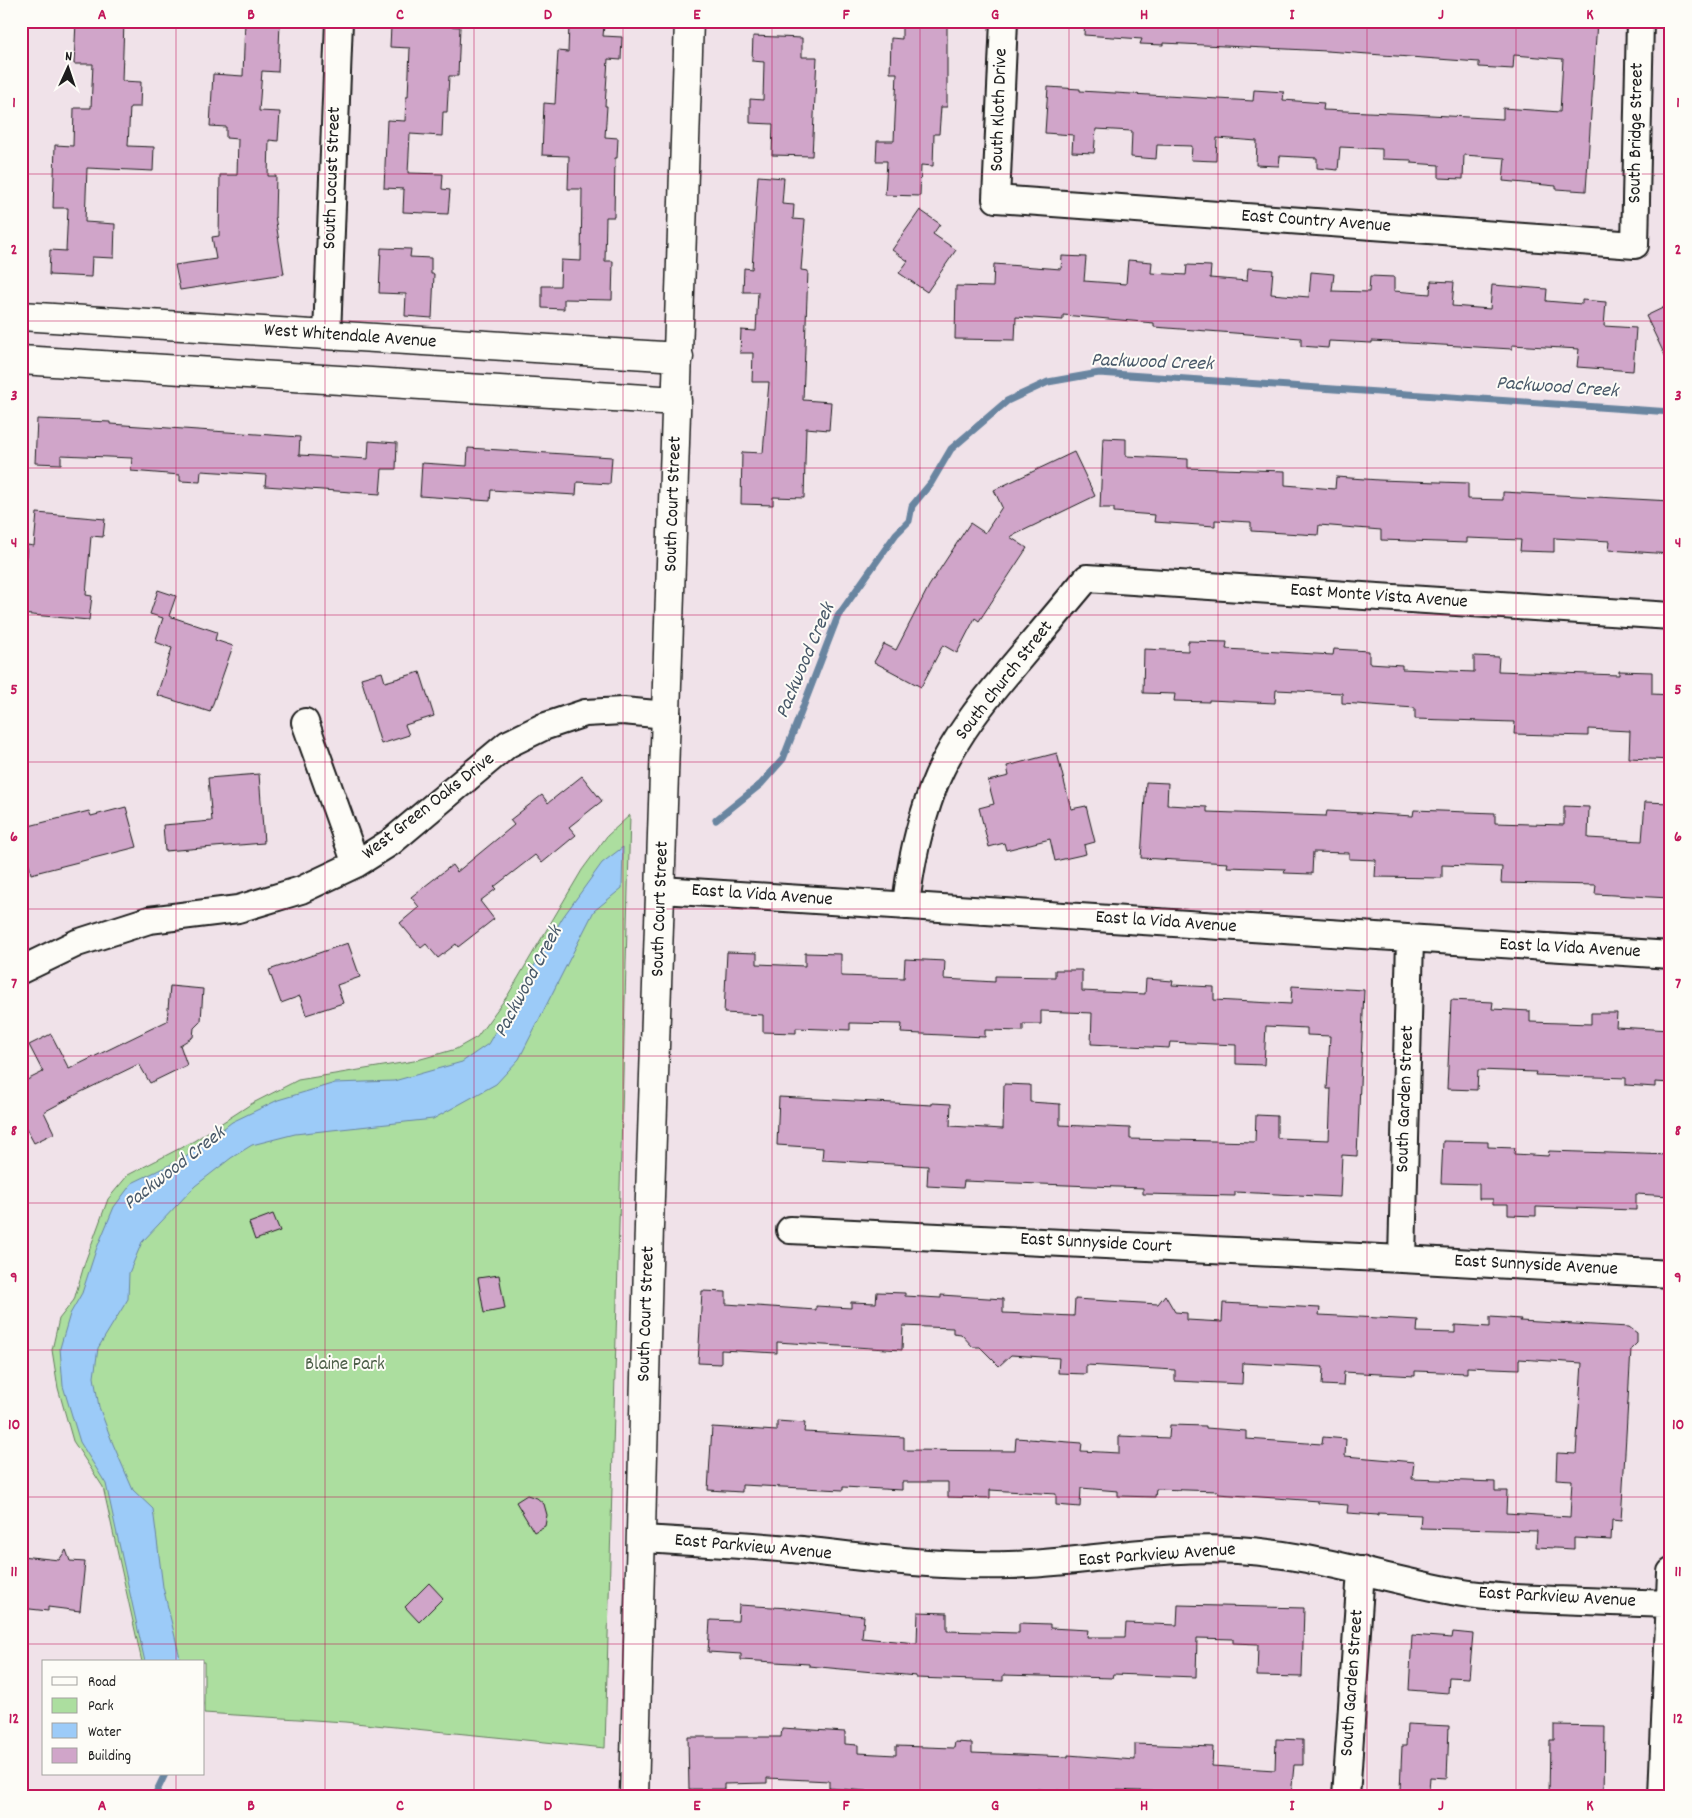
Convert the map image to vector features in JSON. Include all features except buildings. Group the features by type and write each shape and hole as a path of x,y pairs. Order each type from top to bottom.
{"street":[{"name":"South Locust Street","path":"327,335 340,21"},
{"name":"South Court Street","path":"634,1797 650,1226 689,21"},
{"name":"South Kloth Drive","path":"996,199 1004,21"},
{"name":"South Bridge Street","path":"1635,245 1640,21"},
{"name":"East Country Avenue","path":"996,199 1635,245"},
{"name":"West Whitendale Avenue","path":"21,316 679,357"},
{"path":"21,360 677,401"},
{"name":"East Monte Vista Avenue","path":"1087,578 1671,616"},
{"name":"South Church Street","path":"906,906 918,834 934,787 953,748 986,699 1087,578"},
{"name":"West Green Oaks Drive","path":"21,970 77,943 149,920 238,909 301,890 356,864 391,842 508,744 534,731 585,713 667,714"},
{"path":"305,722 356,864"},
{"name":"East la Vida Avenue","path":"662,890 1671,955"},
{"name":"South Garden Street","path":"1402,1259 1410,939"},
{"name":"East Sunnyside Court","path":"790,1230 1402,1259"},
{"name":"East Sunnyside Avenue","path":"1402,1259 1671,1274"},
{"name":"East Parkview Avenue","path":"641,1539 800,1550 956,1565 1009,1565 1192,1550 1235,1550 1279,1553 1324,1561 1454,1592 1509,1598 1670,1604"},
{"name":"South Garden Street","path":"1346,1797 1360,1570"},
{"path":"1662,1797 1671,1572"}],"green space":[{"name":"Blaine Park","path":"630,815 605,1748 345,1722 205,1713 205,1660 142,1660 103,1487 73,1441 58,1388 52,1350 59,1319 74,1300 85,1262 108,1199 128,1175 194,1141 251,1104 298,1080 414,1061 456,1049 477,1037 508,995 582,870 607,836"}],"water":[{"path":"623,847 622,888 594,911 519,1059 496,1084 433,1119 295,1134 252,1145 231,1158 195,1186 142,1242 129,1273 128,1299 98,1348 94,1377 99,1407 133,1490 153,1509 163,1587 181,1660 145,1660 106,1484 80,1442 63,1386 60,1348 70,1314 82,1293 96,1250 114,1207 132,1183 186,1157 232,1122 278,1100 335,1083 394,1081 462,1062 488,1044 563,917 602,863"}],"waterway":[{"name":"Packwood Creek","path":"716,820 761,784 783,759 838,616 896,534 909,521 912,506 931,483 951,449 1007,401 1048,382 1099,373 1671,412"},
{"name":"Packwood Creek","path":"154,1797 164,1776"}]}
